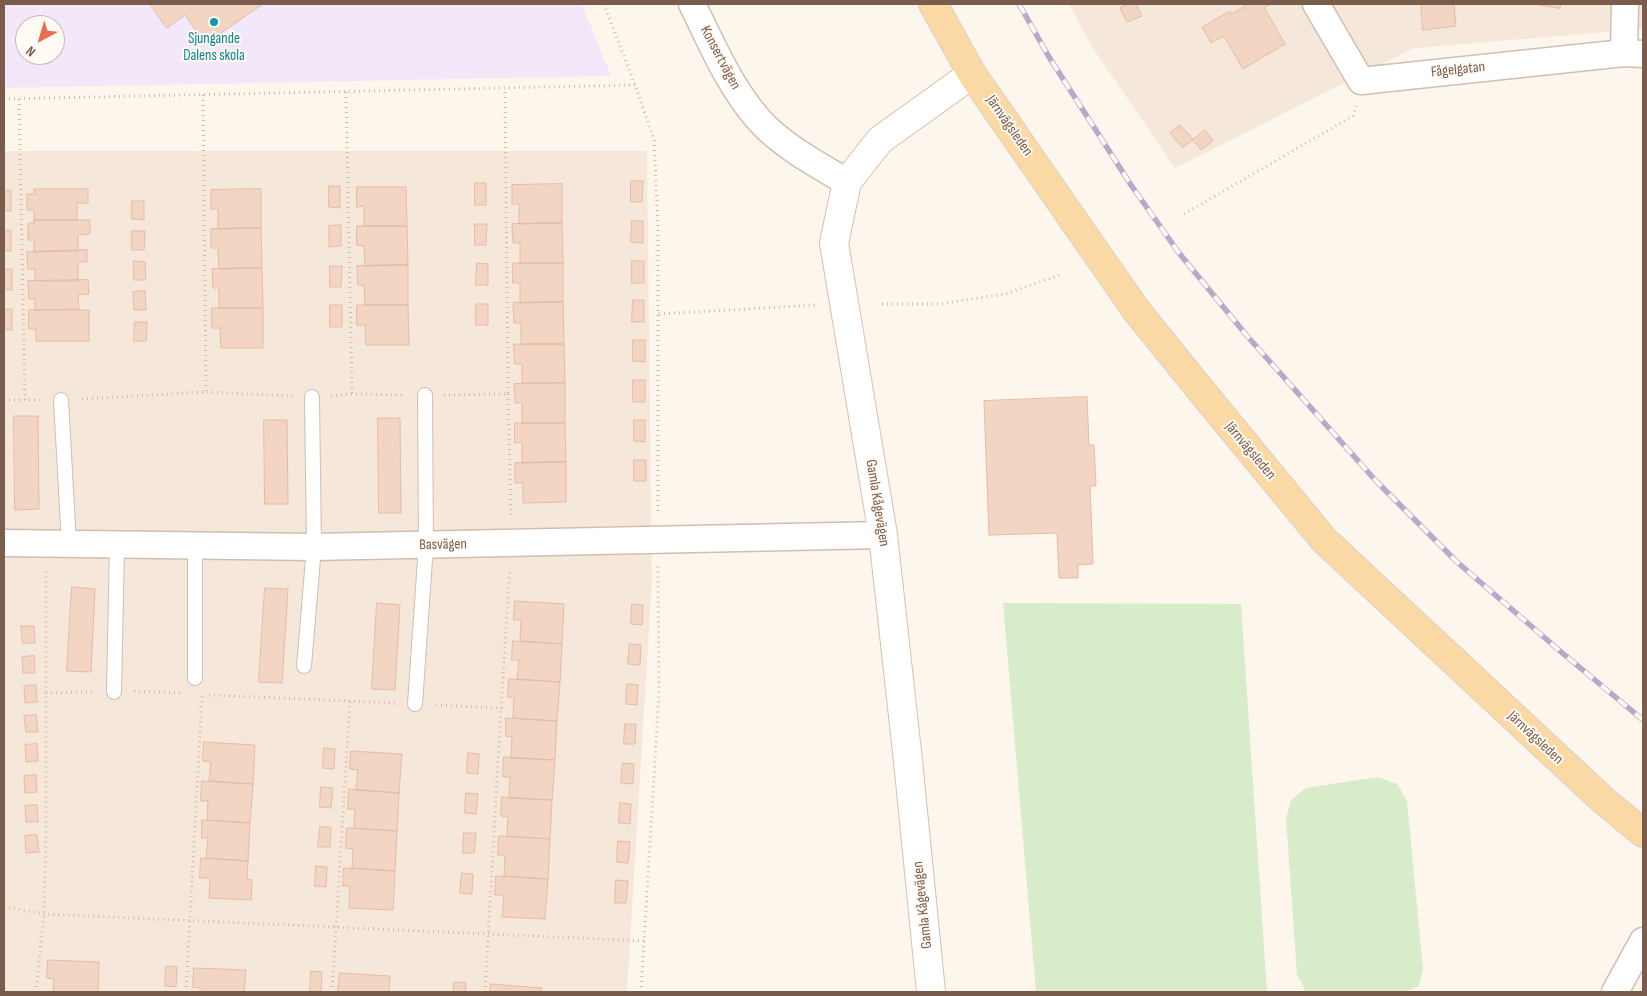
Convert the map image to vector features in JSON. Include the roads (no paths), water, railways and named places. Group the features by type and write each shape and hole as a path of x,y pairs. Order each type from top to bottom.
{"main road":[{"name":"Järnvägsleden","path":"933,4 972,74 1136,310 1324,540 1603,800 1643,833"}],"street":[{"name":"Konsertvägen","path":"692,4 731,82 760,121 795,151 847,182"},
{"name":"Fågelgatan","path":"1316,4 1361,81 1634,53"},
{"path":"1626,4 1634,53"},
{"name":"Gamla Kågevägen","path":"931,992 883,535 834,243 847,182 880,140 972,74"},
{"name":"Basvägen","path":"4,543 314,547 883,535"},
{"path":"1615,992 1643,941"}],"lane":[{"path":"415,704 426,545 425,395"},
{"path":"304,666 314,547 312,397"},
{"path":"57,544 61,400"},
{"path":"114,692 117,544"},
{"path":"195,546 196,678"}],"railway":[{"path":"1019,4 1049,57 1131,185 1179,253 1248,337 1376,481 1457,562 1643,720"}],"place":[{"name":"Sjungande Dalens skola","path":"214,22"}]}
